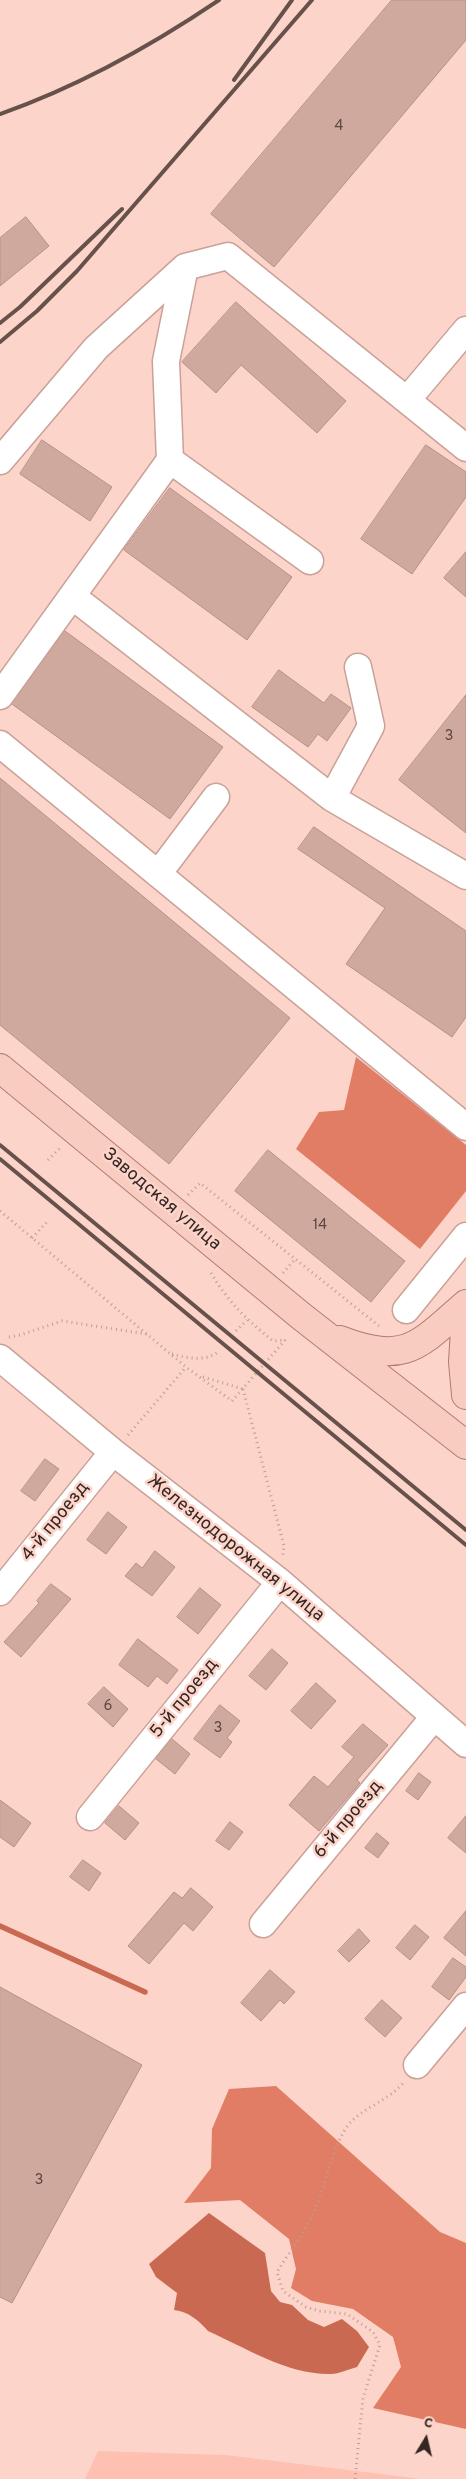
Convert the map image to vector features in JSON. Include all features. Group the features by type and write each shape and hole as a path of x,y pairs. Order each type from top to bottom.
{"main road":[{"name":"Заводская улица","path":"0,1068 322,1333 466,1445"},
{"path":"466,1304 412,1348 404,1359 402,1386 411,1402 427,1409 440,1410 450,1404 458,1393 464,1380 463,1334 466,1314"},
{"path":"322,1333 365,1349 412,1348 432,1344 456,1356 464,1380"}],"street":[{"path":"0,461 96,348 185,267 228,256 466,448"},
{"path":"0,696 170,460 166,361 185,267"},
{"path":"407,400 466,330"},
{"path":"170,460 310,561"},
{"path":"72,596 332,798 466,876"},
{"path":"332,798 370,726 358,667"},
{"path":"0,744 466,1127"},
{"path":"158,874 216,797"},
{"path":"406,1310 466,1236"},
{"name":"Железнодорожная улица","path":"0,1358 113,1452 280,1582 466,1744"},
{"name":"4-й проезд","path":"0,1592 113,1452"},
{"name":"5-й проезд","path":"90,1817 280,1582"},
{"name":"6-й проезд","path":"263,1924 434,1717"},
{"path":"417,2065 466,2006"}],"path":[{"path":"48,1160 58,1150"},
{"path":"181,1189 188,1195 200,1182 380,1327"},
{"path":"0,1211 186,1367 232,1400 286,1340 274,1341 247,1320 226,1298 211,1274"},
{"path":"32,1238 47,1222"},
{"path":"280,1276 296,1258"},
{"path":"236,1331 247,1320"},
{"path":"0,1338 20,1335 62,1321 148,1334"},
{"path":"171,1354 203,1358 211,1357 218,1352"},
{"path":"113,1452 186,1367"},
{"path":"198,1376 243,1389"},
{"path":"243,1389 284,1546 280,1582"},
{"path":"355,2479 363,2398 380,2345 372,2332 347,2314 313,2309 283,2291 277,2272 316,2207 325,2175 346,2128 361,2113 386,2100 403,2084 417,2065"}],"shaded area":[{"path":"356,1057 466,1145 466,1191 420,1249 296,1149 319,1112 344,1110"},
{"path":"276,2086 440,2232 466,2243 466,2429 373,2408 401,2367 393,2337 353,2309 312,2301 291,2288 296,2269 289,2239 240,2200 184,2203 211,2168 212,2129 229,2089"},
{"path":"209,2213 265,2253 271,2291 280,2302 292,2305 308,2320 324,2327 342,2319 357,2331 369,2347 357,2367 331,2374 299,2370 268,2359 208,2331 193,2317 174,2310 177,2293 156,2277 149,2264"},
{"path":"98,2451 226,2455 421,2479 85,2479"}],"building":[{"path":"392,0 466,0 466,40 274,267 211,214"},
{"path":"26,217 49,246 0,286 0,238"},
{"path":"236,302 346,401 317,433 241,365 216,393 182,362"},
{"path":"42,440 112,487 90,521 20,474"},
{"path":"426,445 466,472 466,497 412,574 361,539"},
{"path":"170,488 292,577 247,640 124,550"},
{"path":"466,552 466,597 444,578"},
{"path":"65,631 223,747 170,819 12,704"},
{"path":"279,670 324,703 331,694 351,708 327,741 318,734 308,747 252,707"},
{"path":"466,695 466,833 399,780"},
{"path":"0,778 290,1018 169,1164 0,1025"},
{"path":"314,827 466,931 466,1017 452,1037 346,964 385,908 298,849"},
{"path":"268,1150 405,1261 371,1302 235,1191"},
{"path":"45,1459 59,1469 35,1501 21,1491"},
{"path":"108,1512 127,1527 106,1554 87,1540"},
{"path":"155,1551 175,1567 152,1596 125,1576 136,1563 142,1568"},
{"path":"51,1584 71,1599 21,1657 4,1642 39,1603 37,1601"},
{"path":"200,1588 221,1605 198,1634 177,1617"},
{"path":"138,1639 178,1670 167,1684 157,1676 148,1687 119,1665"},
{"path":"272,1649 288,1663 266,1690 249,1676"},
{"path":"316,1683 336,1701 311,1729 291,1711"},
{"path":"104,1687 128,1709 113,1727 88,1704"},
{"path":"220,1705 240,1721 227,1738 232,1742 220,1758 194,1739"},
{"path":"363,1724 388,1745 357,1780 360,1783 319,1831 289,1805 314,1776 328,1787 354,1757 342,1747"},
{"path":"172,1739 190,1754 175,1774 156,1759"},
{"path":"419,1773 431,1782 418,1800 406,1791"},
{"path":"0,1800 31,1823 14,1847 0,1837"},
{"path":"119,1806 139,1823 125,1840 105,1823"},
{"path":"466,1816 466,1853 448,1838"},
{"path":"230,1822 243,1832 229,1850 216,1841"},
{"path":"377,1833 389,1843 378,1858 365,1848"},
{"path":"83,1860 101,1873 89,1891 70,1877"},
{"path":"191,1888 213,1907 193,1931 184,1923 149,1964 128,1946 174,1892 182,1898"},
{"path":"466,1911 466,1956 444,1938"},
{"path":"415,1925 429,1937 410,1960 396,1948"},
{"path":"359,1929 370,1941 349,1962 338,1951"},
{"path":"453,1958 466,1967 466,1977 449,2000 432,1987"},
{"path":"270,1970 295,1992 284,2004 280,2000 261,2021 241,2003"},
{"path":"0,1987 142,2065 12,2303 0,2297"},
{"path":"382,2000 402,2018 385,2037 365,2019"}],"waterway":[{"path":"0,1926 145,1992"}],"railway":[{"path":"0,114 57,91 113,64 219,0"},
{"path":"234,80 292,0"},
{"path":"0,342 37,311 77,271 312,0"},
{"path":"0,323 20,307 122,209"},
{"path":"0,1145 466,1530"},
{"path":"0,1159 466,1545"}]}
